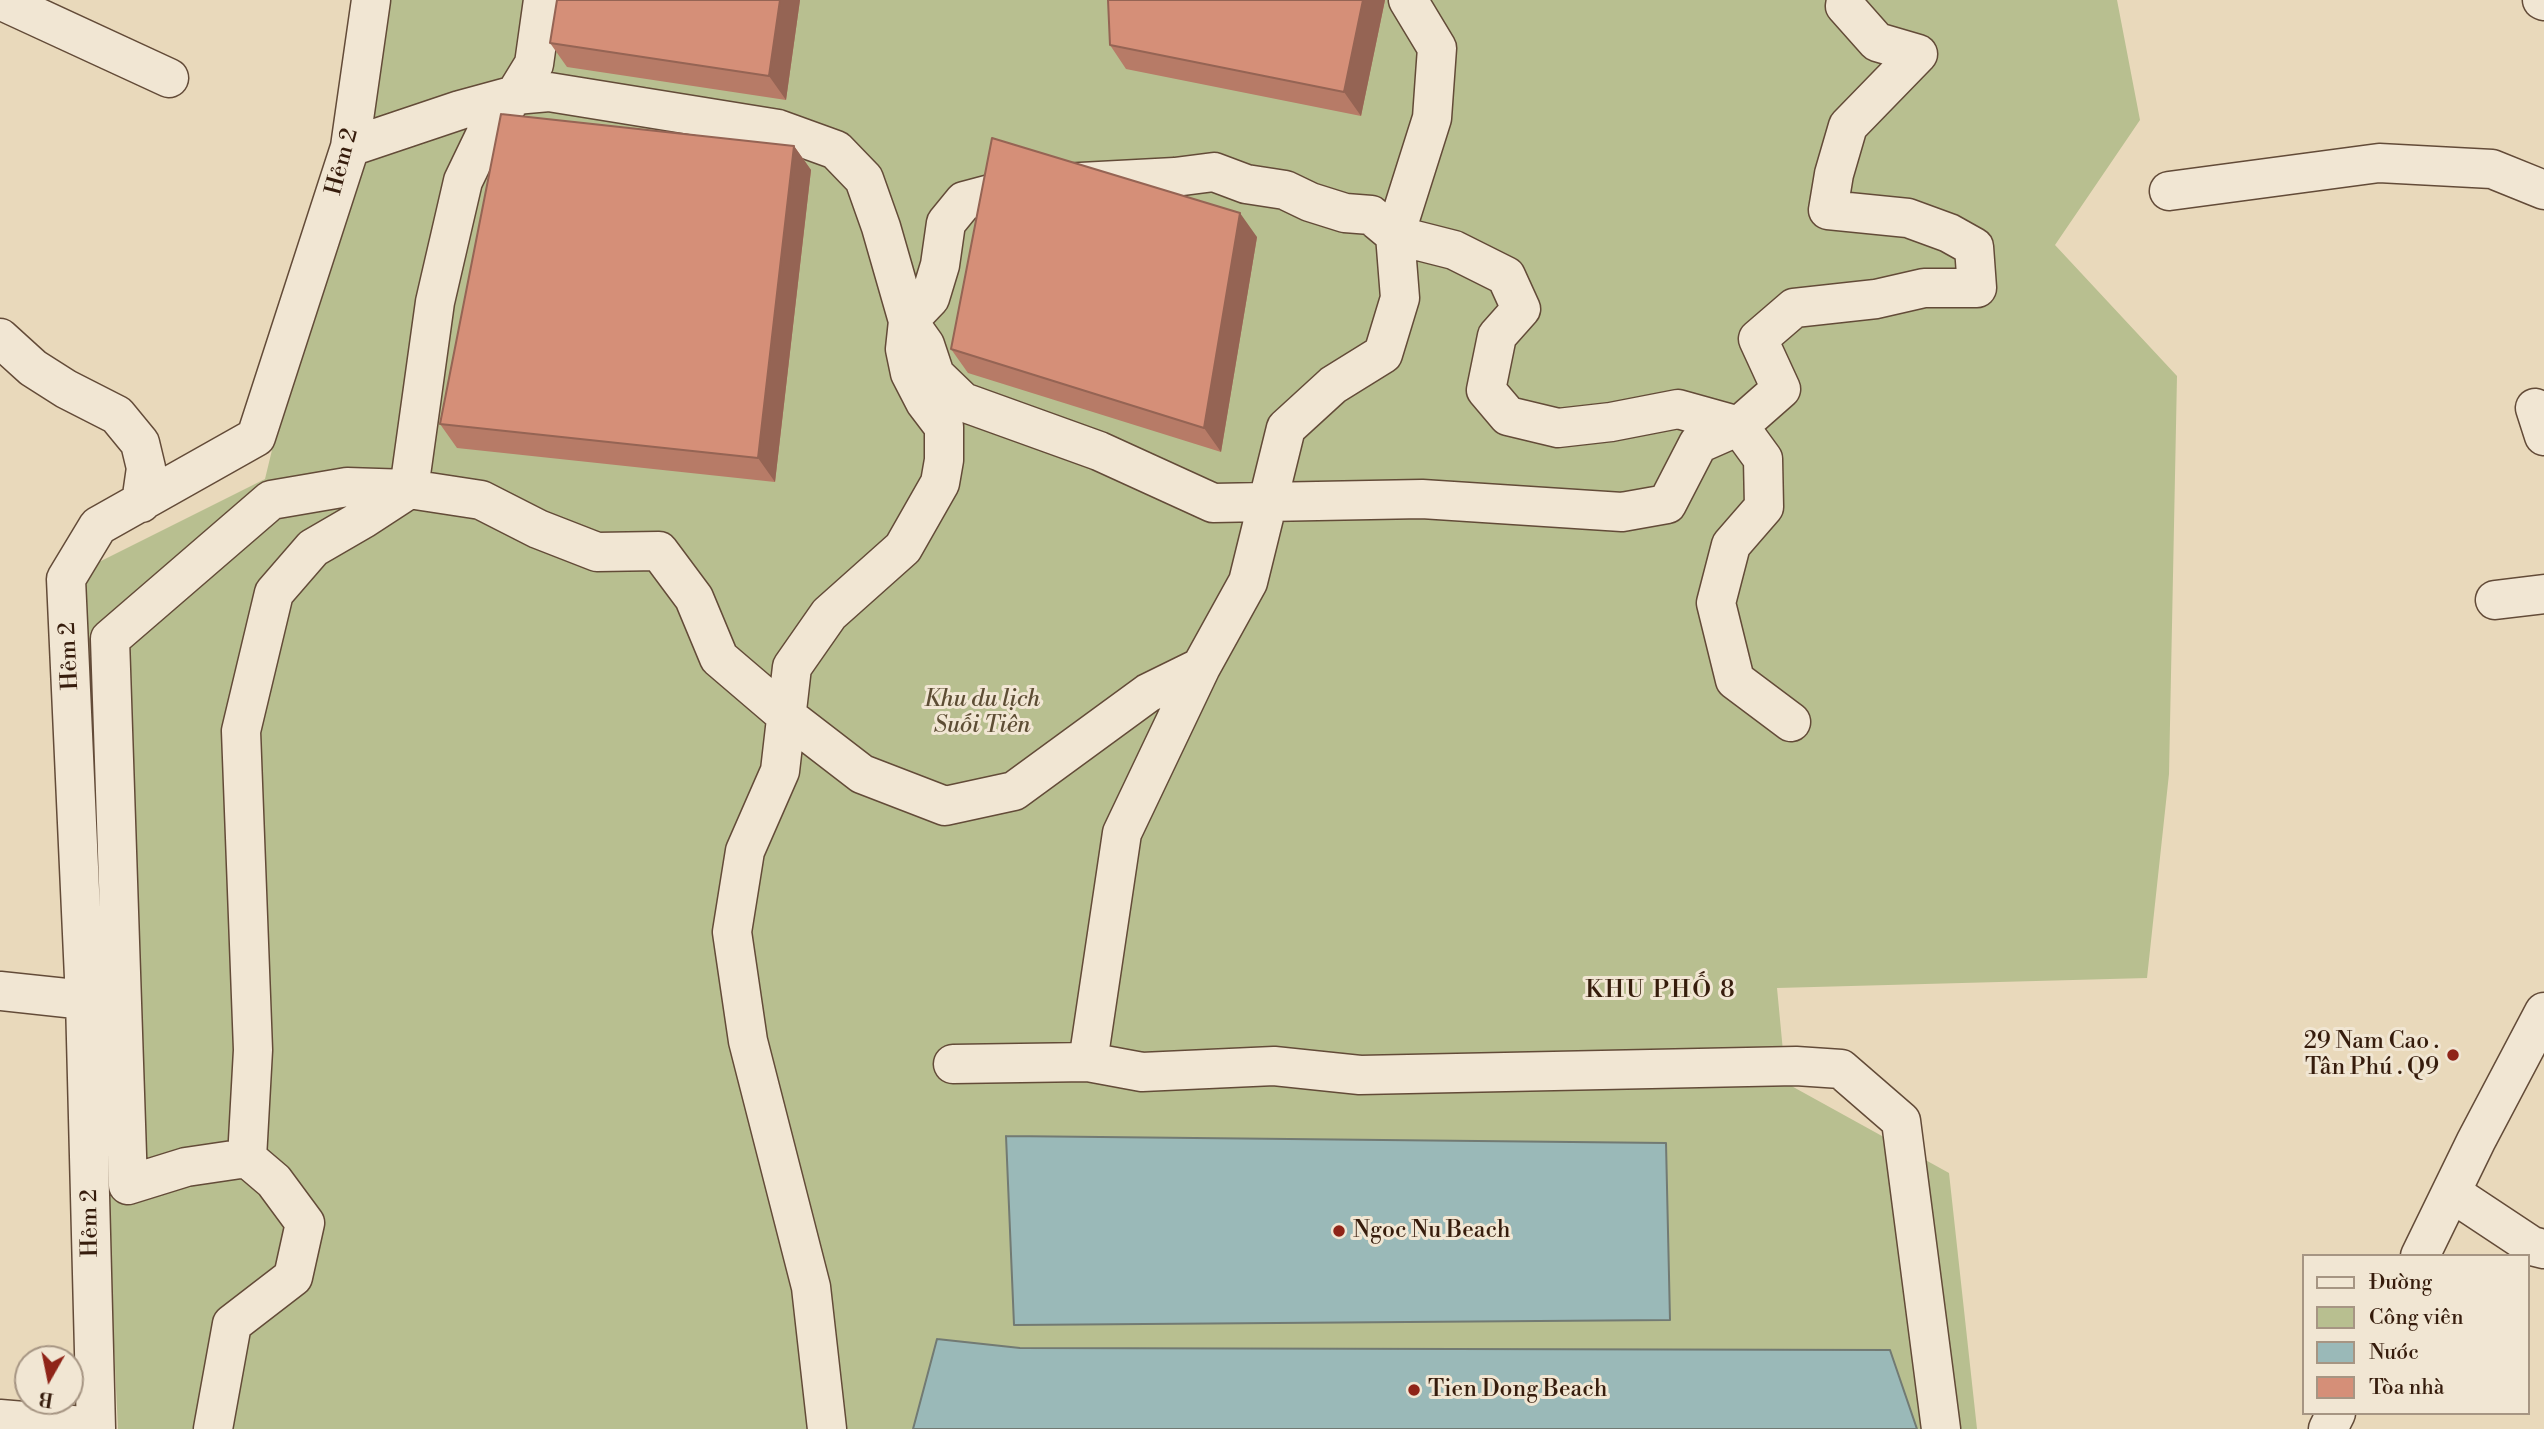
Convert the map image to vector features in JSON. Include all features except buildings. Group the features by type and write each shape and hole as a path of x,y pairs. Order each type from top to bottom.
{"street":[{"path":"0,0 169,78"},
{"name":"Hẻm 2","path":"96,1428 85,1000 66,579 98,526 256,437 350,147 371,0"},
{"path":"247,1158 253,1050 241,731 274,593 313,548 409,489 435,302 463,181 489,127 515,95 534,64 543,0"},
{"path":"1088,1062 1122,833 1200,667 1248,582 1286,428 1333,385 1383,354 1400,298 1395,235 1432,118 1437,48 1408,0"},
{"path":"350,147 460,110 515,95 549,92 778,129 807,137 836,150 864,179 908,321 925,345 935,375 963,402 1099,451 1213,503 1422,499 1622,512 1667,504 1698,444 1739,426 1781,389 1758,340 1794,308 1876,299 1924,288 1977,288 1974,247 1966,242 1908,218 1828,210 1834,174 1848,126 1918,54 1877,42 1845,6 1846,0"},
{"path":"2169,191 2379,163 2493,169 2544,190"},
{"path":"827,1429 811,1287 748,1041 732,932 745,850 780,771 792,667 829,614 903,548 940,483 944,460 944,427 925,402 910,373 905,349 908,321 930,298 940,265 946,223 964,201 1024,185 1175,177 1214,172 1246,184 1285,190 1310,202 1345,213 1371,215 1395,235 1454,250 1506,276 1521,309 1497,336 1486,390 1508,416 1558,428 1611,422 1678,409 1739,426 1763,458 1764,507 1731,545 1716,603 1735,680 1791,722"},
{"path":"0,338 33,368 66,389 117,415 140,443 146,468 141,503"},
{"path":"213,1429 232,1324 293,1277 305,1223 274,1181 247,1158 186,1167 128,1185 110,639 271,500 347,487 409,489 481,500 538,529 597,552 659,551 694,598 719,658 788,717 862,774 945,806 1014,791 1149,693 1200,667"},
{"path":"2495,600 2544,594"},
{"path":"0,991 85,1000"},
{"path":"2421,1254 2544,1012"},
{"path":"953,1064 1088,1062 1142,1072 1275,1066 1360,1075 1796,1066 1841,1069 1901,1121 1941,1429"},
{"path":"2452,1193 2532,1246 2544,1249"},
{"path":"0,1419 96,1428"}],"green space":[{"name":"Khu du lịch Suối Tiên","path":"389,0 2117,0 2140,120 2055,245 2177,376 2169,774 2147,978 1777,988 1786,1083 1949,1173 1977,1429 118,1429 77,573 265,479 337,180"}],"water":[{"name":"Ngoc Nu Beach","path":"1006,1136 1666,1143 1670,1320 1014,1325"},
{"name":"Tien Dong Beach","path":"937,1339 1020,1348 1890,1350 1917,1429 913,1429"}],"place":[{"name":"29 Nam Cao . Tân Phú . Q9","path":"2453,1055"},
{"name":"Ngoc Nu Beach","path":"1339,1231"},
{"name":"Tien Dong Beach","path":"1414,1390"}],"district":[{"name":"KHU PHỐ 8","path":"1661,991"}]}
